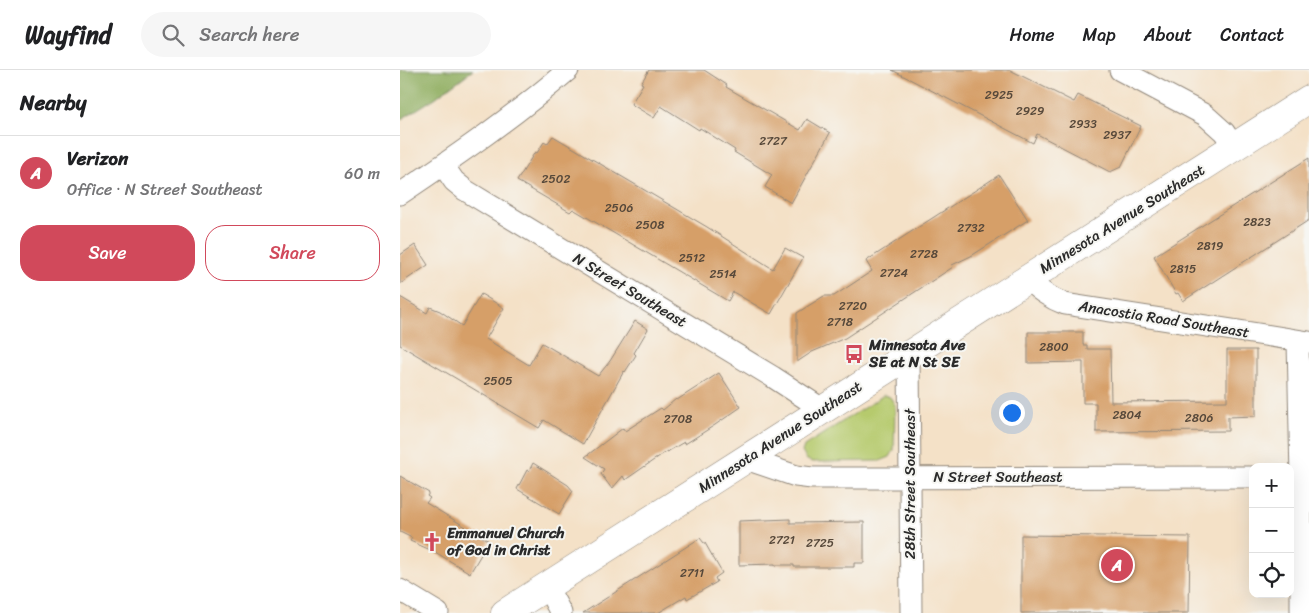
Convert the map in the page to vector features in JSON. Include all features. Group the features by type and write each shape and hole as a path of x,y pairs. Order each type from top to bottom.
{"main road":[{"name":"Minnesota Avenue Southeast","path":"505,613 1309,100"}],"street":[{"path":"400,194 506,119 568,70"},
{"path":"1120,70 1205,114 1224,132 1234,148"},
{"name":"N Street Southeast","path":"443,165 454,181 465,190 765,372 822,409"},
{"name":"Anacostia Road Southeast","path":"1027,279 1041,292 1065,304 1304,341"},
{"path":"1301,613 1300,477 1304,341"},
{"name":"28th Street Southeast","path":"909,354 911,613"},
{"name":"N Street Southeast","path":"746,459 796,476 1249,477"},
{"path":"547,587 561,613"},
{"path":"400,590 438,613"}],"green space":[{"path":"400,70 473,70 435,98 400,120"},
{"path":"884,395 890,397 895,405 894,450 890,457 880,461 813,462 807,460 802,452 804,446"}],"building":[{"path":"649,70 704,70 727,85 726,87 800,130 807,119 830,133 791,203 765,187 772,175 734,152 735,150 700,128 699,130 661,106 654,118 631,104"},
{"path":"892,70 1010,70 1074,102 1078,95 1141,126 1121,167 1110,172 1037,134 1033,143"},
{"path":"553,136 707,227 773,269 785,248 803,258 771,314 733,292 728,301 573,209 570,212 517,181 535,152 537,153 544,142 547,144"},
{"path":"1309,158 1309,220 1183,301 1178,293 1176,294 1154,256"},
{"path":"999,175 1028,220 971,256 952,265 953,267 845,338 812,352 797,362 797,313 824,296 834,296 872,271 866,261"},
{"path":"415,245 428,265 400,284 400,255"},
{"path":"481,294 504,308 486,339 529,365 542,343 598,376 610,361 635,321 648,329 634,353 636,355 624,371 583,444 544,420 539,428 400,345 400,297 427,313 430,307 440,311 462,326"},
{"path":"1028,332 1083,332 1083,345 1087,345 1087,349 1110,349 1111,402 1227,401 1227,350 1256,350 1256,416 1228,417 1228,431 1096,432 1096,403 1083,403 1083,362 1028,363"},
{"path":"719,373 741,407 685,444 684,442 667,451 625,480 623,476 612,489 601,474 604,469 585,457 623,428 625,431 661,408 663,410 676,399"},
{"path":"533,463 568,485 573,491 559,514 517,489"},
{"path":"400,476 429,493 427,496 430,498 426,503 489,541 470,573 435,552 410,541 412,538 400,532"},
{"path":"790,519 790,523 864,522 864,563 854,563 854,567 794,567 794,565 775,564 739,565 739,521"},
{"path":"1021,535 1190,537 1189,613 1021,613"},
{"path":"700,538 705,543 722,573 715,578 717,582 687,599 686,596 658,613 583,613"}],"place":[{"name":"Minnesota Ave SE at N St SE","path":"854,354"},
{"name":"Emmanuel Church of God in Christ","path":"432,542"},
{"name":"Verizon","path":"1117,565"}]}
